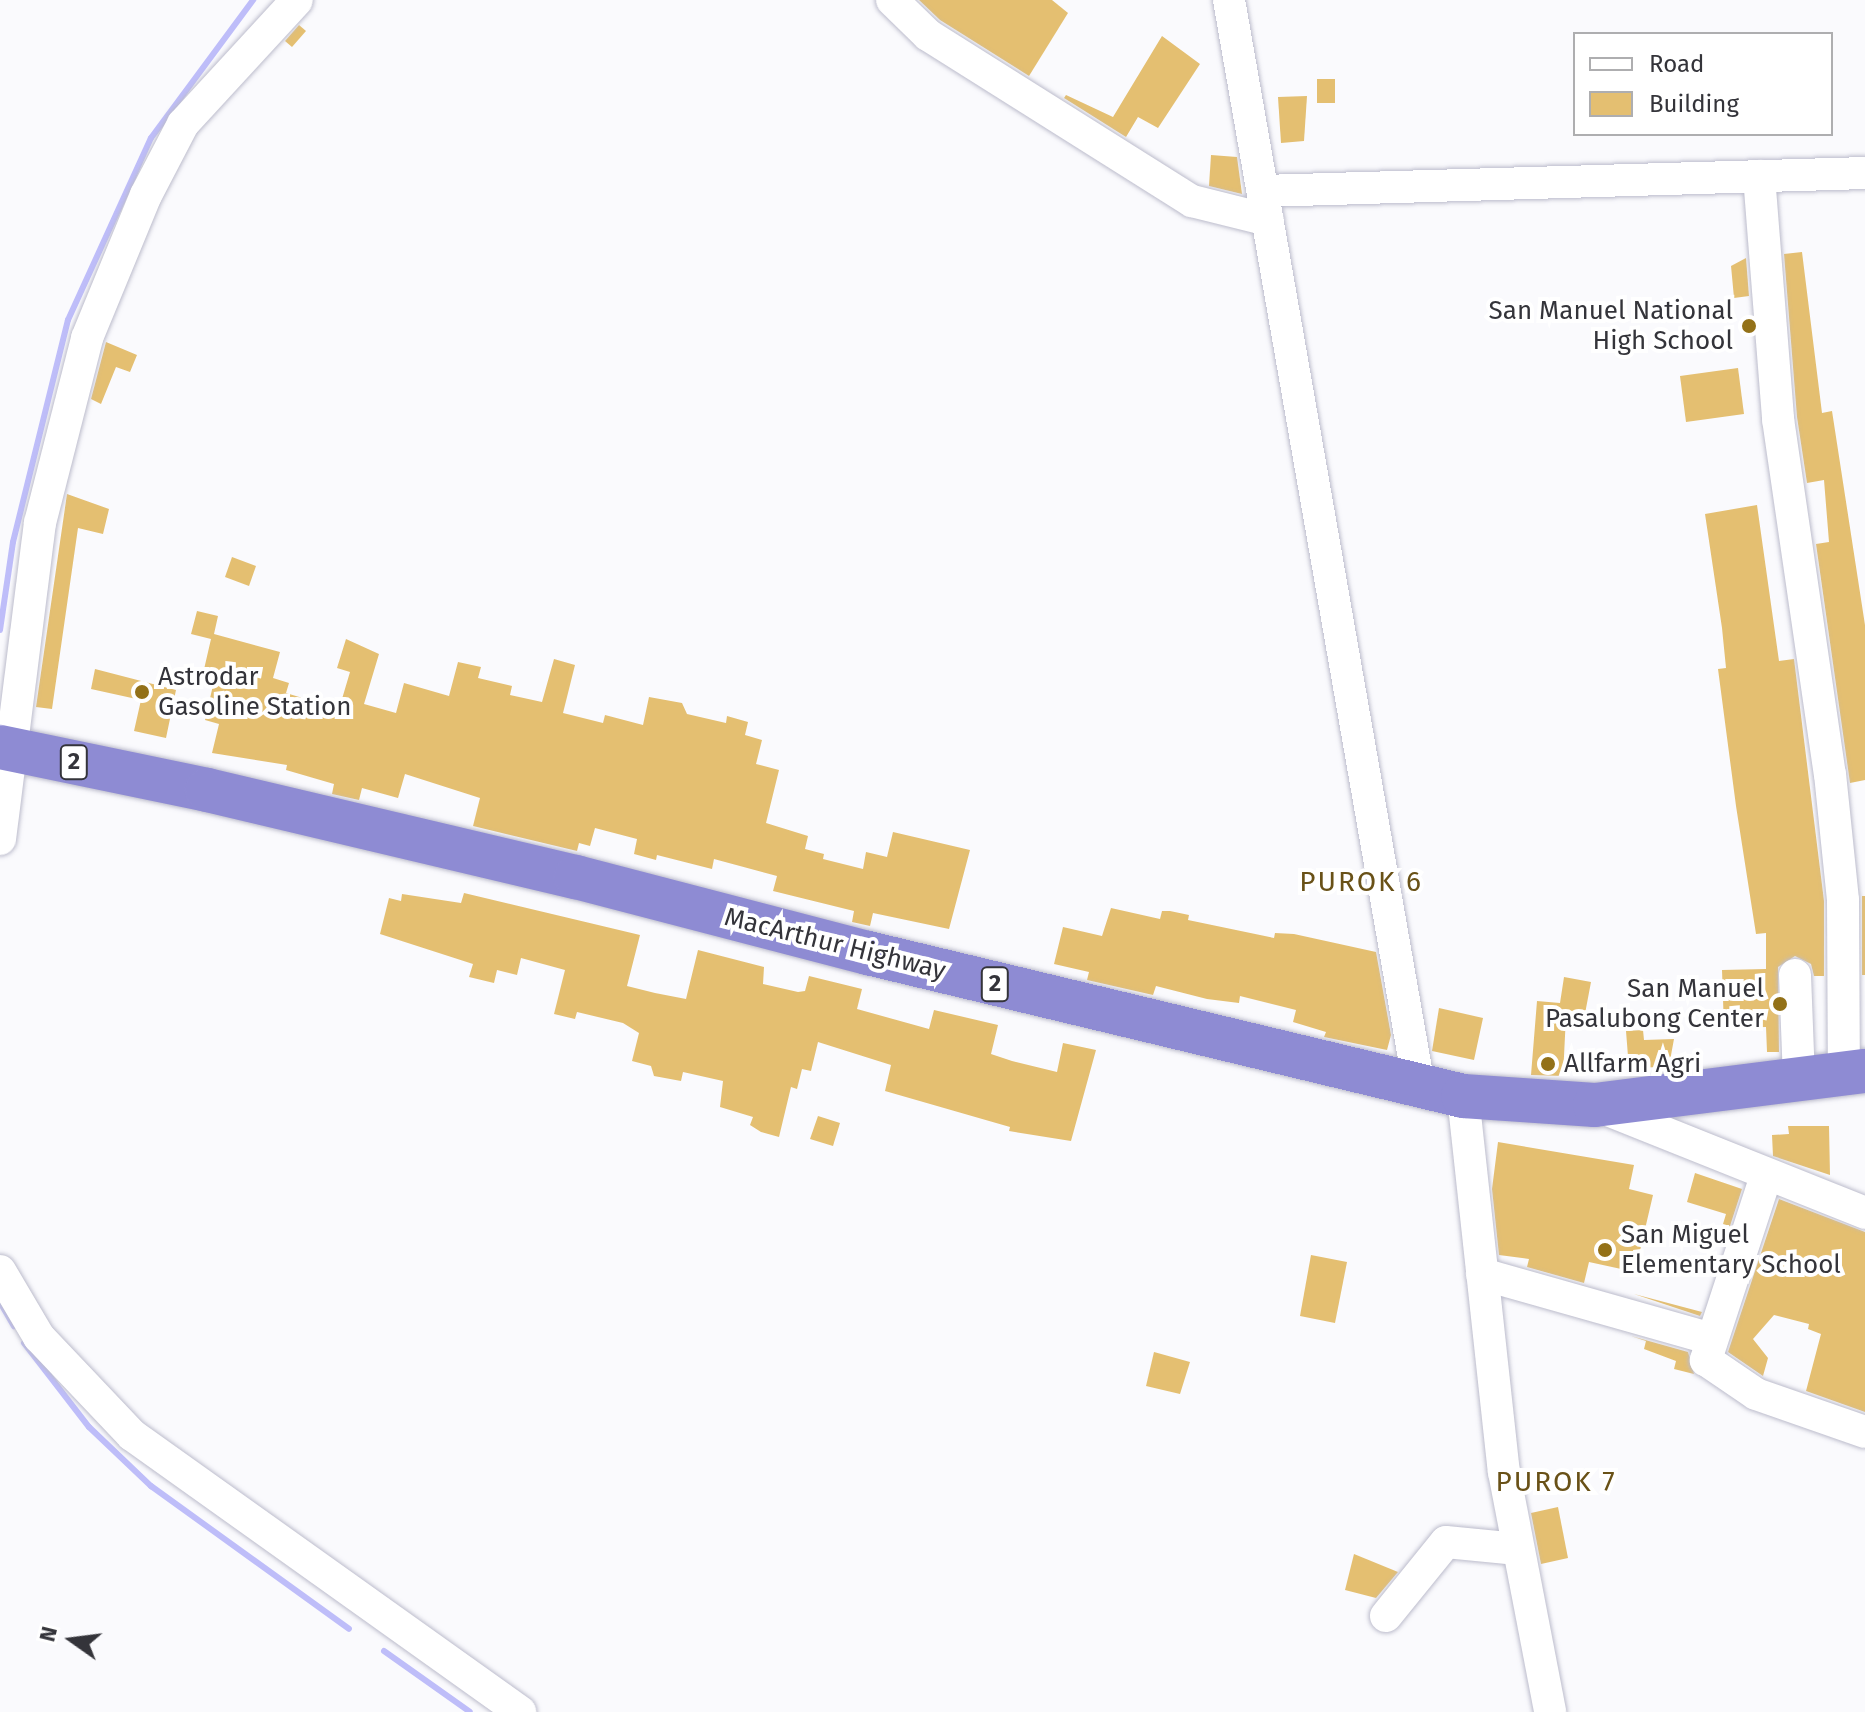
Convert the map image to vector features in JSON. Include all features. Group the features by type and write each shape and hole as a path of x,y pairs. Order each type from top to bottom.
{"highway":[{"name":"MacArthur Highway","path":"7,748 576,877 1463,1096 1595,1105 1854,1072"}],"street":[{"path":"0,839 7,748 40,523 87,338 146,195 183,124 297,0"},
{"path":"892,0 928,35 1192,201 1266,206 1759,176 1865,173"},
{"path":"1229,0 1419,1086"},
{"path":"1759,176 1778,419 1830,774 1843,900 1854,1072"},
{"path":"1795,975 1799,1081"},
{"path":"1463,1096 1482,1274 1518,1549 1550,1712"},
{"path":"1595,1105 1766,1176 1865,1213"},
{"path":"1766,1176 1706,1360 1738,1385 1865,1432"},
{"path":"0,1271 39,1337 132,1435 520,1712"},
{"path":"1482,1274 1711,1339"},
{"path":"1386,1616 1446,1542 1518,1549"}],"building":[{"path":"919,0 1052,0 1068,13 1029,76 940,20"},
{"path":"299,25 306,31 292,47 285,41"},
{"path":"1162,36 1200,64 1158,128 1138,117 1126,137 1064,98 1066,95 1113,117"},
{"path":"1317,79 1335,79 1335,103 1317,103"},
{"path":"1307,96 1304,141 1281,143 1278,97"},
{"path":"1211,155 1237,157 1242,194 1209,186"},
{"path":"1802,252 1822,413 1832,411 1865,625 1865,780 1850,783 1816,544 1829,542 1824,480 1807,483 1797,417 1784,254"},
{"path":"1746,258 1749,296 1734,298 1731,266"},
{"path":"106,342 137,355 130,372 116,367 101,404 91,399"},
{"path":"1738,368 1744,414 1686,422 1680,376"},
{"path":"67,494 109,509 103,534 78,528 52,709 36,707"},
{"path":"1757,505 1779,661 1794,659 1824,901 1824,976 1814,976 1811,964 1795,956 1778,967 1779,1052 1767,1052 1766,1027 1724,1028 1722,970 1766,969 1766,933 1756,934 1736,806 1718,669 1726,668 1722,628 1705,514"},
{"path":"232,557 256,566 249,586 225,577"},
{"path":"197,611 218,616 214,634 280,652 273,678 289,683 286,693 339,709 350,672 337,668 346,639 379,654 364,704 396,713 404,683 449,696 458,662 481,667 478,678 512,686 510,695 542,702 554,659 575,665 563,713 603,723 605,715 643,725 649,697 682,703 687,714 726,723 727,716 748,722 745,735 762,740 756,764 779,770 766,823 808,836 805,849 824,854 823,859 863,869 866,852 887,857 893,832 970,850 949,929 873,913 870,926 852,922 854,911 773,891 777,876 714,859 712,869 657,855 656,860 634,854 637,839 595,828 590,846 579,843 577,851 473,826 480,798 405,774 398,798 362,788 359,800 332,794 334,784 286,770 287,765 212,753 219,724 205,720 214,681 202,678 211,639 191,634"},
{"path":"95,669 176,690 166,738 134,731 141,700 91,689"},
{"path":"464,893 640,935 627,986 655,993 686,999 698,950 764,967 763,984 805,991 809,976 862,989 857,1009 929,1029 934,1010 998,1025 991,1054 1012,1061 1057,1072 1063,1043 1096,1050 1071,1141 1009,1131 1010,1127 885,1091 891,1065 818,1042 811,1071 802,1069 797,1089 791,1087 779,1137 761,1132 750,1125 753,1117 720,1107 723,1081 683,1072 681,1081 654,1076 651,1066 632,1061 639,1033 623,1023 577,1012 575,1019 554,1014 565,970 521,958 517,975 497,970 494,983 469,977 473,964 380,934 389,898 401,901 402,894 461,903"},
{"path":"1862,896 1865,896 1865,975 1862,975"},
{"path":"1111,908 1160,919 1162,911 1170,911 1189,915 1188,920 1274,938 1275,933 1294,934 1376,952 1391,1035 1387,1050 1324,1037 1326,1032 1293,1022 1296,1010 1240,996 1239,1003 1207,999 1156,986 1153,995 1087,980 1089,972 1054,964 1063,927 1102,936"},
{"path":"1564,977 1591,982 1584,1019 1566,1016 1563,1076 1531,1075 1537,1001 1560,1003"},
{"path":"1439,1008 1483,1018 1474,1060 1432,1051"},
{"path":"1643,1030 1644,1040 1674,1039 1669,1066 1629,1069 1626,1031"},
{"path":"818,1116 840,1123 833,1146 810,1139"},
{"path":"1788,1126 1829,1126 1830,1175 1773,1156 1772,1135 1789,1134"},
{"path":"1498,1142 1634,1165 1629,1189 1653,1195 1635,1272 1589,1262 1584,1283 1527,1267 1529,1259 1499,1255 1492,1189"},
{"path":"1695,1173 1742,1189 1730,1226 1723,1224 1726,1214 1687,1202"},
{"path":"1779,1199 1865,1232 1865,1412 1806,1391 1821,1334 1808,1329 1809,1324 1774,1315 1753,1339 1768,1358 1763,1376 1728,1352"},
{"path":"1311,1255 1347,1262 1335,1323 1300,1316"},
{"path":"1634,1294 1702,1312 1700,1316"},
{"path":"1631,1336 1688,1352 1694,1374 1674,1369 1676,1361 1644,1349 1646,1341"},
{"path":"1154,1352 1190,1362 1180,1394 1146,1386"},
{"path":"1558,1507 1568,1558 1541,1564 1531,1513"},
{"path":"1354,1554 1398,1572 1376,1598 1345,1590"}],"waterway":[{"path":"0,630 13,542 68,320 151,138 253,0"},
{"path":"0,1302 14,1326"},
{"path":"24,1343 89,1427 151,1486 349,1629"},
{"path":"384,1651 470,1712"}],"place":[{"name":"San Manuel National High School","path":"1749,326"},
{"name":"Astrodar Gasoline Station","path":"142,692"},
{"name":"San Manuel Pasalubong Center","path":"1780,1004"},
{"name":"Allfarm Agri","path":"1548,1064"},
{"name":"San Miguel Elementary School","path":"1605,1250"}],"district":[{"name":"PUROK 6","path":"1361,882"},
{"name":"PUROK 7","path":"1556,1482"}]}
